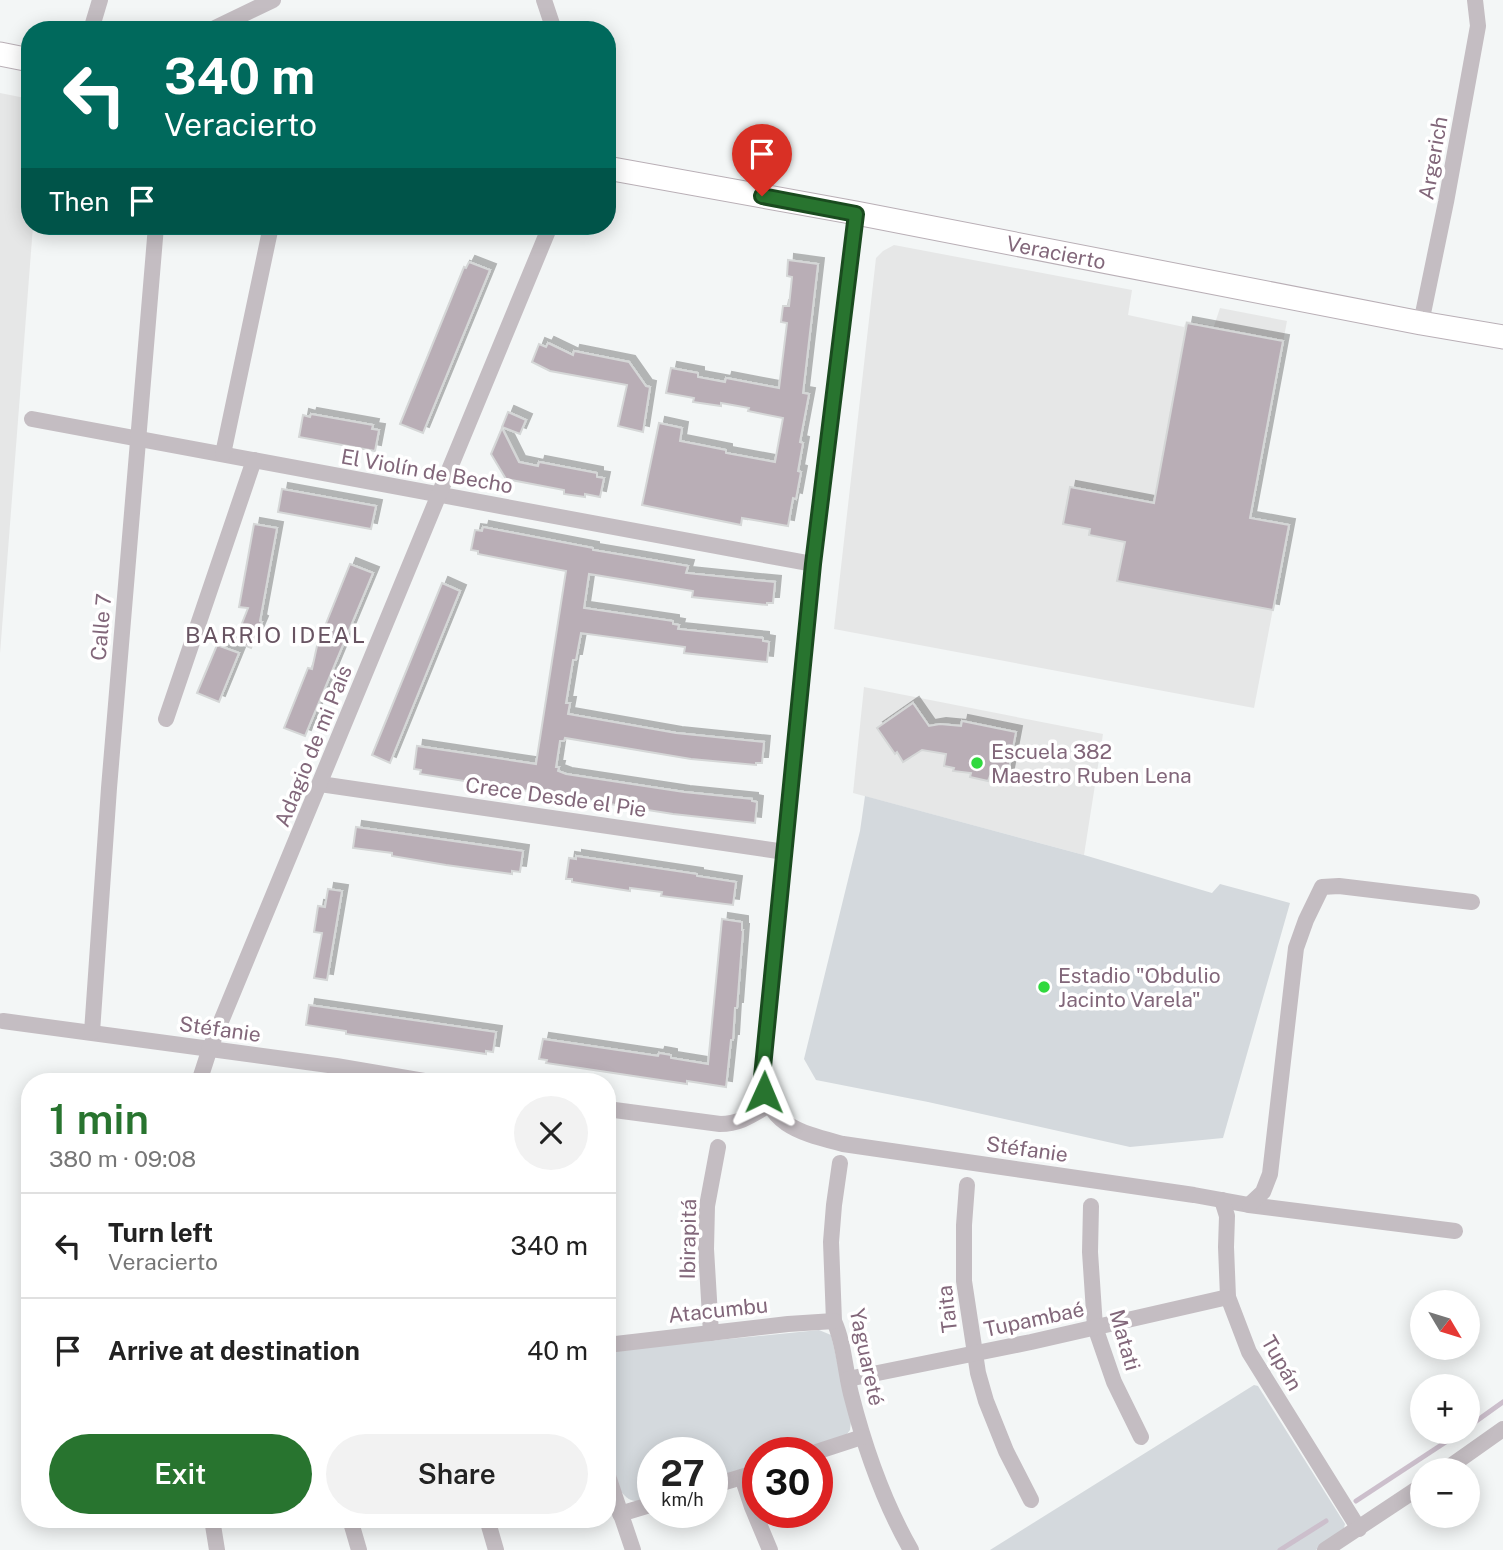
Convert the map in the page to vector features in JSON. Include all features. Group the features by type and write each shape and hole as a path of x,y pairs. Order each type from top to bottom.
{"street":[{"path":"94,21 100,0"},
{"path":"230,21 273,0"},
{"path":"544,0 551,21"},
{"name":"Argerich","path":"1421,323 1478,26 1475,0"},
{"path":"0,54 21,58"},
{"name":"Veracierto","path":"616,170 1503,337"},
{"path":"616,1110 732,1124 769,1105 762,1077 813,564 856,214"},
{"name":"Calle 7","path":"92,1032 109,788 155,235"},
{"path":"223,454 269,235"},
{"name":"Adagio de mi País","path":"202,1073 546,235"},
{"name":"El Violín de Becho","path":"32,419 813,564"},
{"path":"166,719 254,460"},
{"name":"Crece Desde el Pie","path":"320,784 785,852"},
{"path":"1250,1205 1263,1192 1270,1174 1296,948 1322,887 1339,886 1472,902"},
{"name":"Stéfanie","path":"4,1021 377,1073"},
{"name":"Stéfanie","path":"769,1105 782,1121 797,1130 843,1144 1250,1205 1455,1231"},
{"name":"Ibirapitá","path":"711,1333 706,1206 718,1147"},
{"name":"Yaguareté","path":"840,1163 831,1242 834,1321 862,1437 880,1487 911,1550"},
{"name":"Taita","path":"967,1185 964,1281 974,1353 980,1382 993,1419 1031,1500"},
{"name":"Tupán","path":"1222,1200 1227,1216 1228,1297 1249,1352 1359,1529"},
{"name":"Matati","path":"1091,1206 1090,1252 1095,1327 1114,1382 1141,1437"},
{"name":"Tupambaé","path":"848,1379 1228,1297"},
{"name":"Atacumbu","path":"616,1344 834,1321"},
{"path":"1462,1458 1503,1429"},
{"path":"833,1446 862,1437"},
{"path":"1325,1550 1410,1494"},
{"path":"616,1501 633,1550"},
{"path":"620,1514 637,1509"},
{"path":"214,1528 218,1550"},
{"path":"353,1528 359,1550"},
{"path":"490,1528 496,1550"},
{"path":"761,1528 770,1550"}],"shaded area":[{"path":"0,93 21,97 21,235 32,235 0,654"},
{"path":"894,245 1132,290 1128,315 1184,327 1186,321 1214,326 1220,308 1287,321 1250,517 1289,525 1254,708 834,629 876,258"},
{"name":"Escuela 382 Maestro Ruben Lena","path":"864,687 1103,734 1084,855 853,793"},
{"name":"Estadio \"Obdulio Jacinto Varela\"","path":"865,796 1084,855 1212,893 1220,884 1290,903 1223,1138 1130,1147 816,1080 804,1059 860,831"},
{"path":"819,1330 831,1335 851,1421 850,1430 842,1441 833,1444 833,1437 742,1437 742,1472 728,1477 728,1437 637,1437 637,1501 623,1494 616,1475 616,1350"},
{"path":"1254,1385 1258,1386 1345,1524 1343,1532 1316,1550 990,1550"}],"building":[{"path":"788,260 818,264 803,393 809,394 800,442 803,443 798,471 801,472 788,526 742,518 741,525 642,505 659,423 682,428 680,441 775,462 783,418 721,403 721,406 693,402 694,398 666,393 671,368 725,382 726,378 779,388 787,323 781,322 783,306 789,306 792,277 787,276"},
{"path":"469,262 490,270 423,433 400,424 464,267 466,268"},
{"path":"1187,323 1283,341 1250,518 1289,525 1273,610 1117,581 1125,542 1089,535 1090,529 1063,524 1070,487 1154,503"},
{"path":"548,343 573,355 574,351 629,362 646,386 650,387 643,432 618,426 627,385 550,371 532,362 539,344 546,347"},
{"path":"508,412 526,420 520,434 502,427"},
{"path":"311,414 373,425 372,429 379,430 375,451 299,437 303,415 310,417"},
{"path":"502,428 519,462 538,466 539,462 597,473 597,477 604,478 600,497 564,494 564,490 506,479 491,454"},
{"path":"282,489 376,506 371,529 278,512"},
{"path":"254,524 277,528 260,621 262,622 251,648 235,641 248,608 239,607"},
{"path":"483,527 688,566 686,573 775,582 773,603 767,605 692,597 693,591 589,574 584,608 673,621 673,624 679,625 678,629 763,638 763,641 769,642 767,662 684,653 685,647 581,633 576,660 573,660 566,703 570,703 568,714 676,733 764,742 762,763 756,765 691,759 565,738 560,741 556,767 559,767 558,771 566,774 684,792 752,799 757,802 755,823 673,814 420,774 421,770 414,769 417,746 536,764 566,571 478,554 478,551 471,550 475,530 482,531"},
{"path":"350,564 373,573 305,736 284,728 308,668 312,669 317,646"},
{"path":"442,583 460,591 390,763 372,755"},
{"path":"217,645 239,653 219,702 197,693"},
{"path":"913,703 929,726 961,726 962,721 1016,732 1007,779 990,776 988,781 970,777 971,773 953,771 954,768 944,766 946,754 922,750 903,762 877,728"},
{"path":"356,827 523,851 520,872 512,871 512,874 446,865 353,848"},
{"path":"576,856 736,882 733,905 661,896 662,892 630,888 630,891 572,882 572,879 566,879 569,858 576,859"},
{"path":"328,889 342,891 327,980 314,978 322,933 314,932 318,906 325,907"},
{"path":"722,919 742,922 737,1008 726,1087 687,1081 687,1084 546,1063 547,1060 539,1059 543,1039 658,1056 659,1053 671,1055 671,1058 708,1064"},
{"path":"309,1005 496,1032 493,1052 486,1051 486,1054 346,1034 346,1031 306,1025"}],"waterway":[{"path":"1480,1418 1503,1402"},
{"path":"1356,1501 1443,1444"},
{"path":"1280,1550 1326,1521"}],"place":[{"name":"Escuela 382 Maestro Ruben Lena","path":"977,763"},
{"name":"Estadio \"Obdulio Jacinto Varela\"","path":"1044,987"}],"district":[{"name":"BARRIO IDEAL","path":"276,634"}],"route":[{"path":"762,196 856,214 813,564 762,1077 764,1092"}]}
